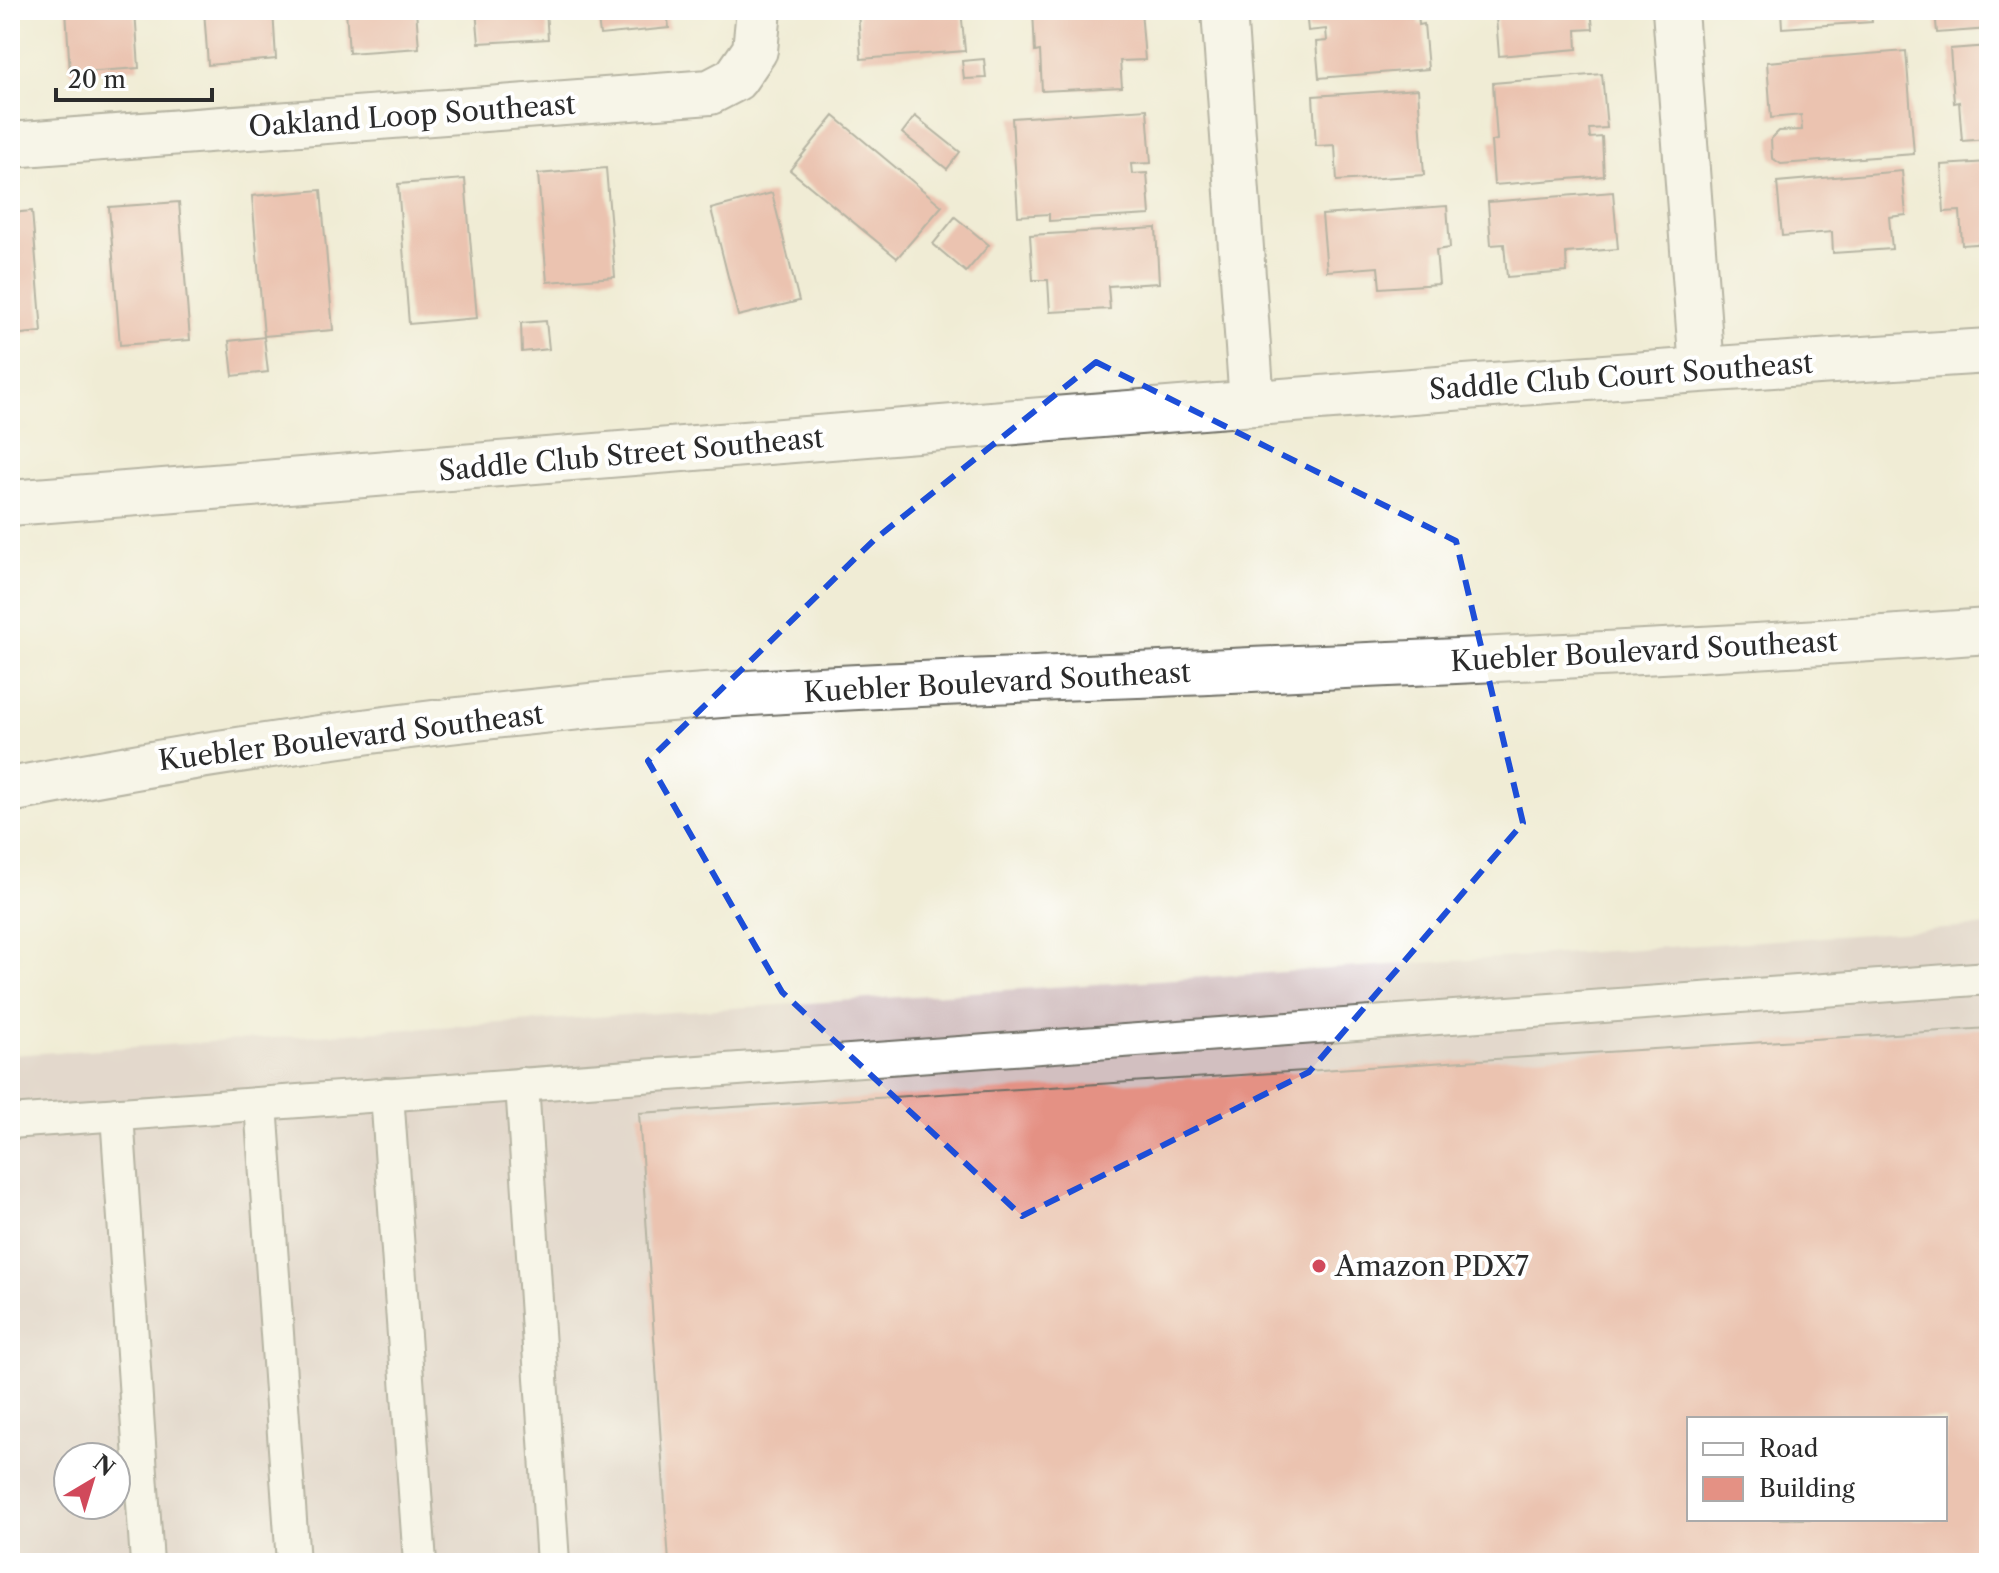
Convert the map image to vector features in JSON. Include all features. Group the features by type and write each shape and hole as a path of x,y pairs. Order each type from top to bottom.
{"street":[{"name":"Oakland Loop Southeast","path":"10,145 710,92 735,79 755,50 759,10"},
{"path":"1224,10 1252,403"},
{"path":"1675,10 1702,369"},
{"name":"Saddle Club Court Southeast","path":"1252,403 1989,351"},
{"name":"Saddle Club Street Southeast","path":"10,503 1252,403"},
{"name":"Kuebler Boulevard Southeast","path":"10,790 121,768 292,741 690,697 890,685 1706,649 1989,631"}],"lane":[{"path":"10,1122 1989,978"},
{"path":"522,1084 553,1563"},
{"path":"387,1094 420,1563"},
{"path":"261,1104 293,1563"},
{"path":"117,1114 147,1563"}],"highlighted area":[{"path":"1096,362 1456,541 1523,823 1309,1072 1022,1216 782,992 648,761 874,540"}],"shaded area":[{"path":"1989,926 1989,1563 10,1563 10,1055"}],"building":[{"path":"66,10 135,10 139,68 70,73"},
{"path":"204,10 273,10 276,59 208,65"},
{"path":"346,10 416,10 419,48 349,53"},
{"path":"476,10 546,10 548,39 479,43"},
{"path":"597,10 667,10 669,28 600,35"},
{"path":"858,10 961,10 965,51 861,59"},
{"path":"1033,10 1141,10 1145,60 1120,61 1122,87 1042,91 1040,51 1035,52"},
{"path":"1306,10 1418,10 1419,25 1424,24 1428,69 1319,78 1316,42 1327,41 1326,29 1308,31"},
{"path":"1491,10 1591,10 1593,29 1576,30 1577,49 1499,56 1496,17 1491,17"},
{"path":"1781,10 1871,10 1872,22 1782,28"},
{"path":"1935,10 1989,10 1989,29 1937,33"},
{"path":"1989,46 1989,139 1962,141 1959,102 1954,103 1950,49"},
{"path":"1906,51 1914,154 1781,164 1772,158 1771,139 1779,131 1802,130 1801,115 1771,118 1767,62"},
{"path":"984,59 986,78 964,79 962,61"},
{"path":"1602,74 1607,128 1589,129 1590,138 1602,137 1604,176 1494,185 1491,141 1497,140 1493,83"},
{"path":"1418,89 1424,175 1337,181 1335,145 1316,146 1313,96"},
{"path":"1147,109 1151,163 1131,164 1132,174 1147,173 1150,215 1049,221 1049,214 1018,216 1012,118"},
{"path":"834,116 942,206 897,258 790,170"},
{"path":"915,116 960,152 947,169 902,133"},
{"path":"1989,162 1989,243 1962,245 1960,211 1944,212 1941,165"},
{"path":"606,168 615,277 547,282 538,174"},
{"path":"1902,171 1906,215 1889,217 1892,249 1833,253 1832,232 1782,236 1777,182"},
{"path":"465,179 477,318 409,324 398,184"},
{"path":"321,190 333,330 264,336 252,196"},
{"path":"1613,192 1618,249 1566,253 1567,272 1507,277 1504,244 1491,245 1488,202"},
{"path":"772,193 799,301 738,316 711,209"},
{"path":"179,202 190,340 120,345 109,207"},
{"path":"1447,206 1450,248 1436,250 1439,284 1380,288 1378,267 1327,271 1322,215"},
{"path":"32,211 42,332 10,335 10,213"},
{"path":"955,217 989,245 966,272 933,244"},
{"path":"1156,228 1159,283 1108,286 1110,309 1050,312 1048,280 1033,280 1030,235"},
{"path":"546,321 549,349 522,352 521,323"},
{"path":"264,337 268,372 233,376 229,341"},
{"name":"Amazon PDX7","path":"1989,1028 1989,1563 669,1563 639,1113"}],"place":[{"name":"Amazon PDX7","path":"1319,1266"}]}
